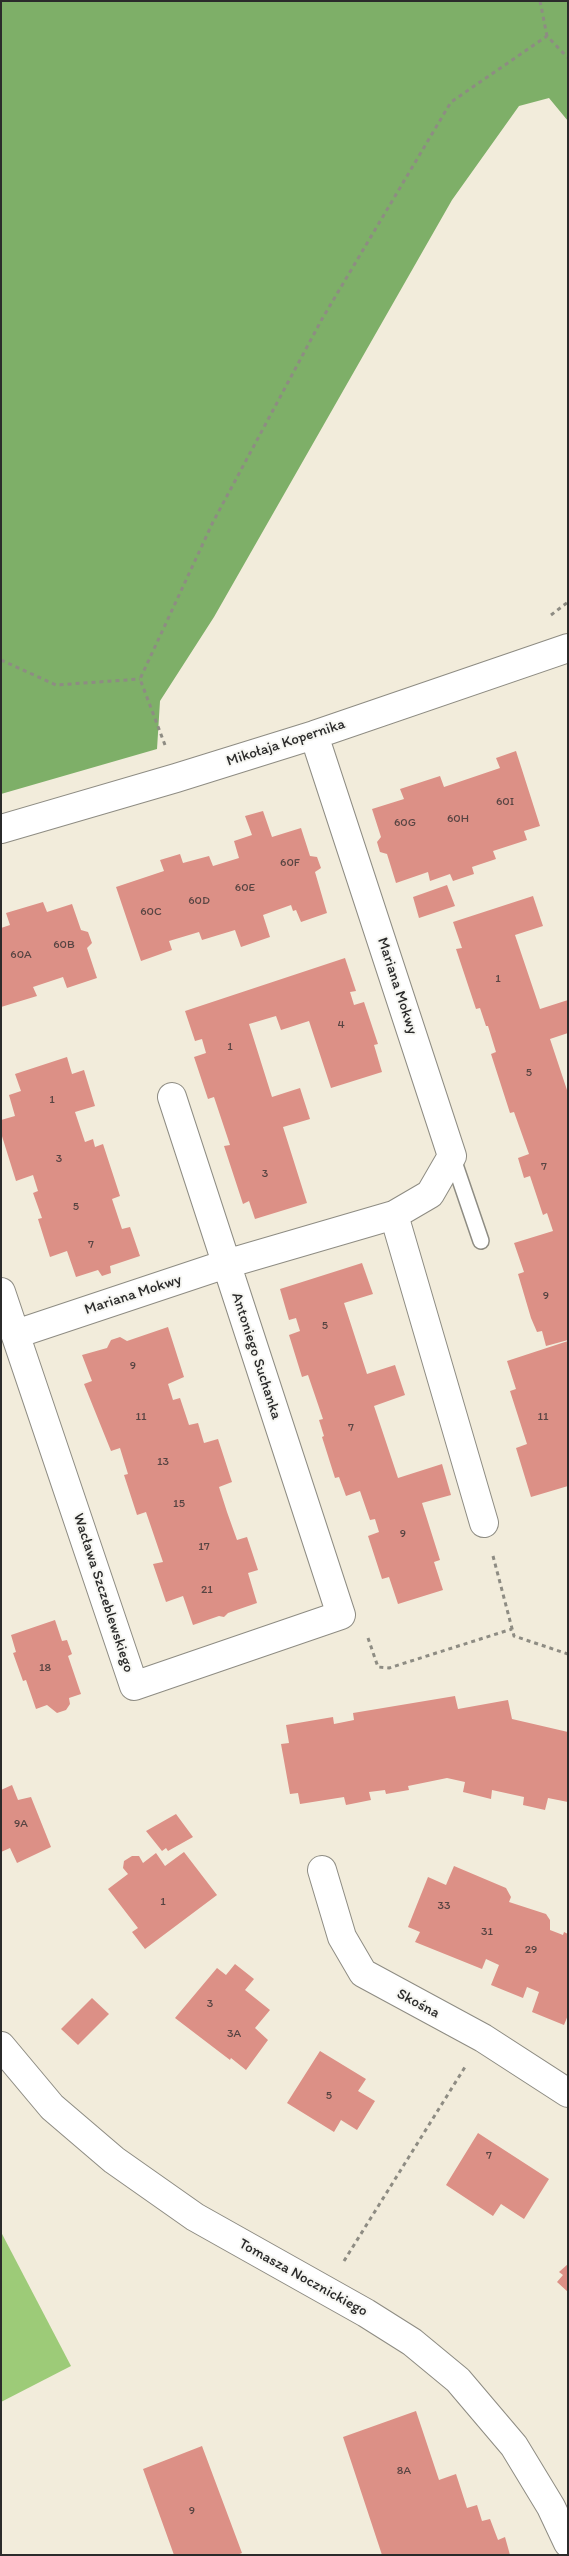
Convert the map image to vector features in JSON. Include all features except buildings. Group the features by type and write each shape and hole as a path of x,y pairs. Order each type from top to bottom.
{"street":[{"name":"Mikołaja Kopernika","path":"1,829 314,734 568,648"},
{"name":"Mariana Mokwy","path":"16,1334 226,1264 394,1215 430,1194 452,1156 314,734"},
{"name":"Antoniego Suchanka","path":"172,1097 341,1615"},
{"path":"394,1215 484,1523"},
{"name":"Wacława Szczeblewskiego","path":"1,1292 134,1686 341,1615"},
{"name":"Skośna","path":"322,1870 342,1937 363,1973 483,2038 568,2093"},
{"name":"Tomasza Nocznickiego","path":"1,2046 52,2107 114,2160 195,2218 366,2313 412,2342 458,2380 514,2446 551,2507 568,2543"}],"lane":[{"path":"452,1156 481,1241"}],"path":[{"path":"540,1 547,36 568,58"},
{"path":"168,754 140,679 213,522 317,328 451,102 547,36"},
{"path":"1,660 56,685 140,679"},
{"path":"484,1523 514,1636 568,1654"},
{"path":"341,1615 363,1625 378,1667 389,1668 512,1628"},
{"path":"342,2265 459,2077"}],"green space":[{"path":"1,1 568,1 568,121 549,98 519,106 452,200 214,617 160,701 157,749 1,794"},
{"path":"1,2232 71,2366 1,2402"}]}
